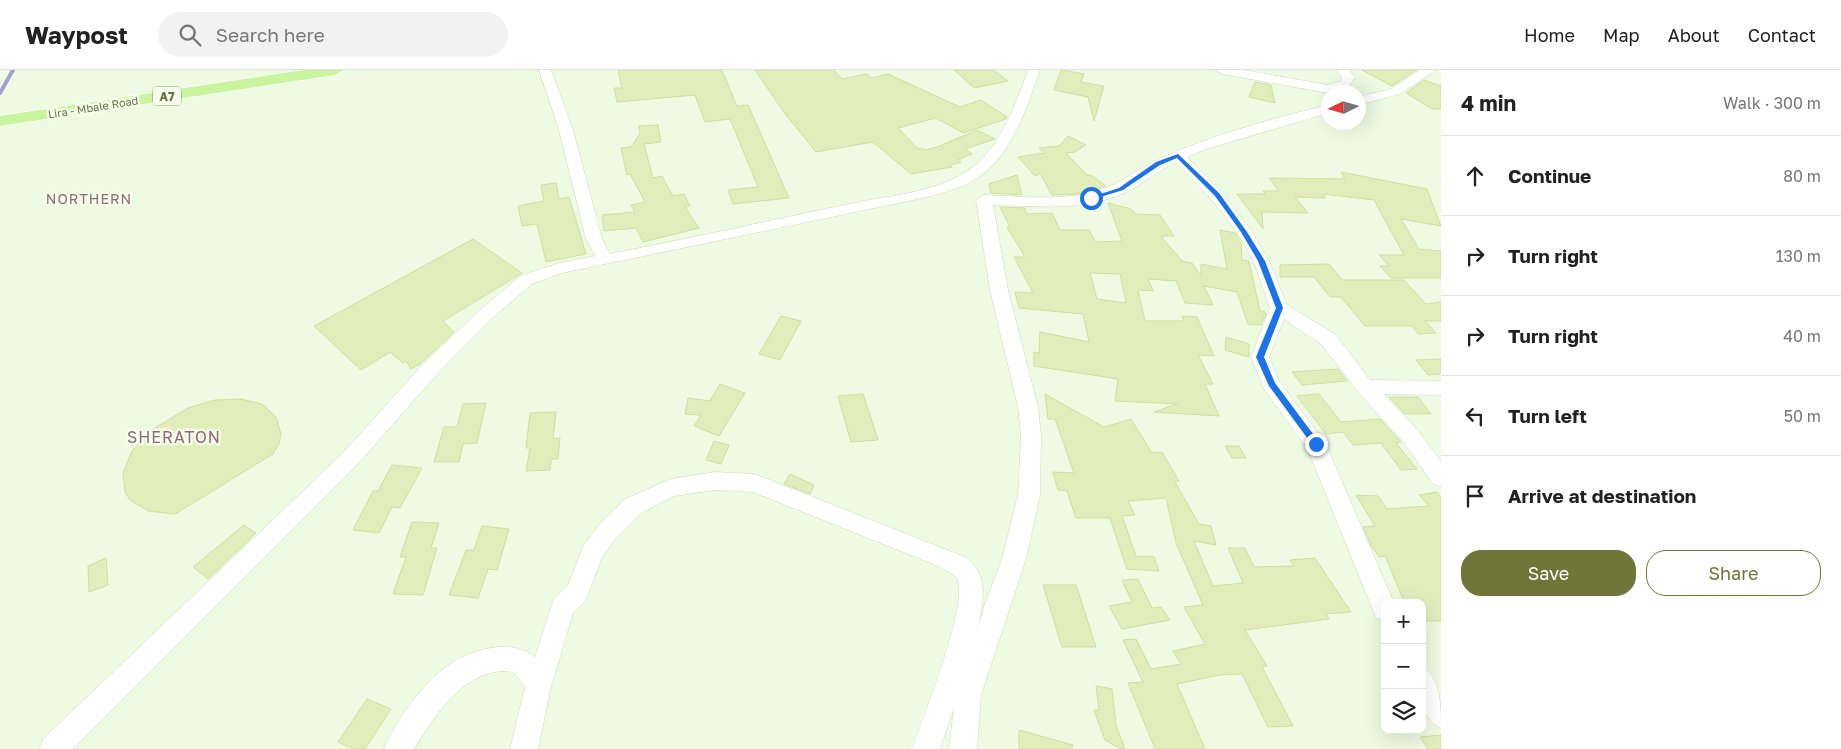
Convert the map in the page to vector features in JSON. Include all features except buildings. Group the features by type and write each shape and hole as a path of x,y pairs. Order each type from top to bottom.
{"main road":[{"name":"Lira - Mbale Road","path":"0,121 331,70"}],"street":[{"path":"545,70 566,130 594,239 605,260"},
{"path":"53,749 349,460 431,368 526,280 559,268 891,200 952,183 973,174 995,154 1026,94 1034,70"},
{"path":"1222,70 1328,89 1342,87 1347,82 1349,77 1342,70"},
{"path":"1366,99 1392,93 1403,88 1421,73 1430,70"},
{"path":"963,749 968,695 986,647 996,606 1014,559 1030,495 1028,407 999,290 982,202 988,198 1034,202 1091,198 1121,189 1158,164 1198,148 1321,111"},
{"path":"1178,156 1217,195 1244,232 1261,261 1279,308 1329,340 1365,387 1412,438 1441,478"},
{"path":"1279,308 1260,357 1271,384 1316,444 1381,600"},
{"path":"1365,387 1441,388"},
{"path":"524,749 538,687 563,607 568,598 577,592 592,552 618,519 645,499 671,488 715,481 754,483 946,559 964,568 968,575 971,594 968,618 926,749"},
{"path":"398,749 446,685 468,669 487,662 506,659 520,662 534,676 538,687"},
{"path":"1426,687 1441,715"}],"waterway":[{"path":"0,93 13,70"}],"district":[{"name":"NORTHERN","path":"89,198"},
{"name":"SHERATON","path":"174,437"}],"route":[{"path":"1091,198 1121,189 1158,164 1178,156 1217,195 1244,232 1261,261 1279,308 1276,320 1260,357 1271,384 1316,444"}]}
